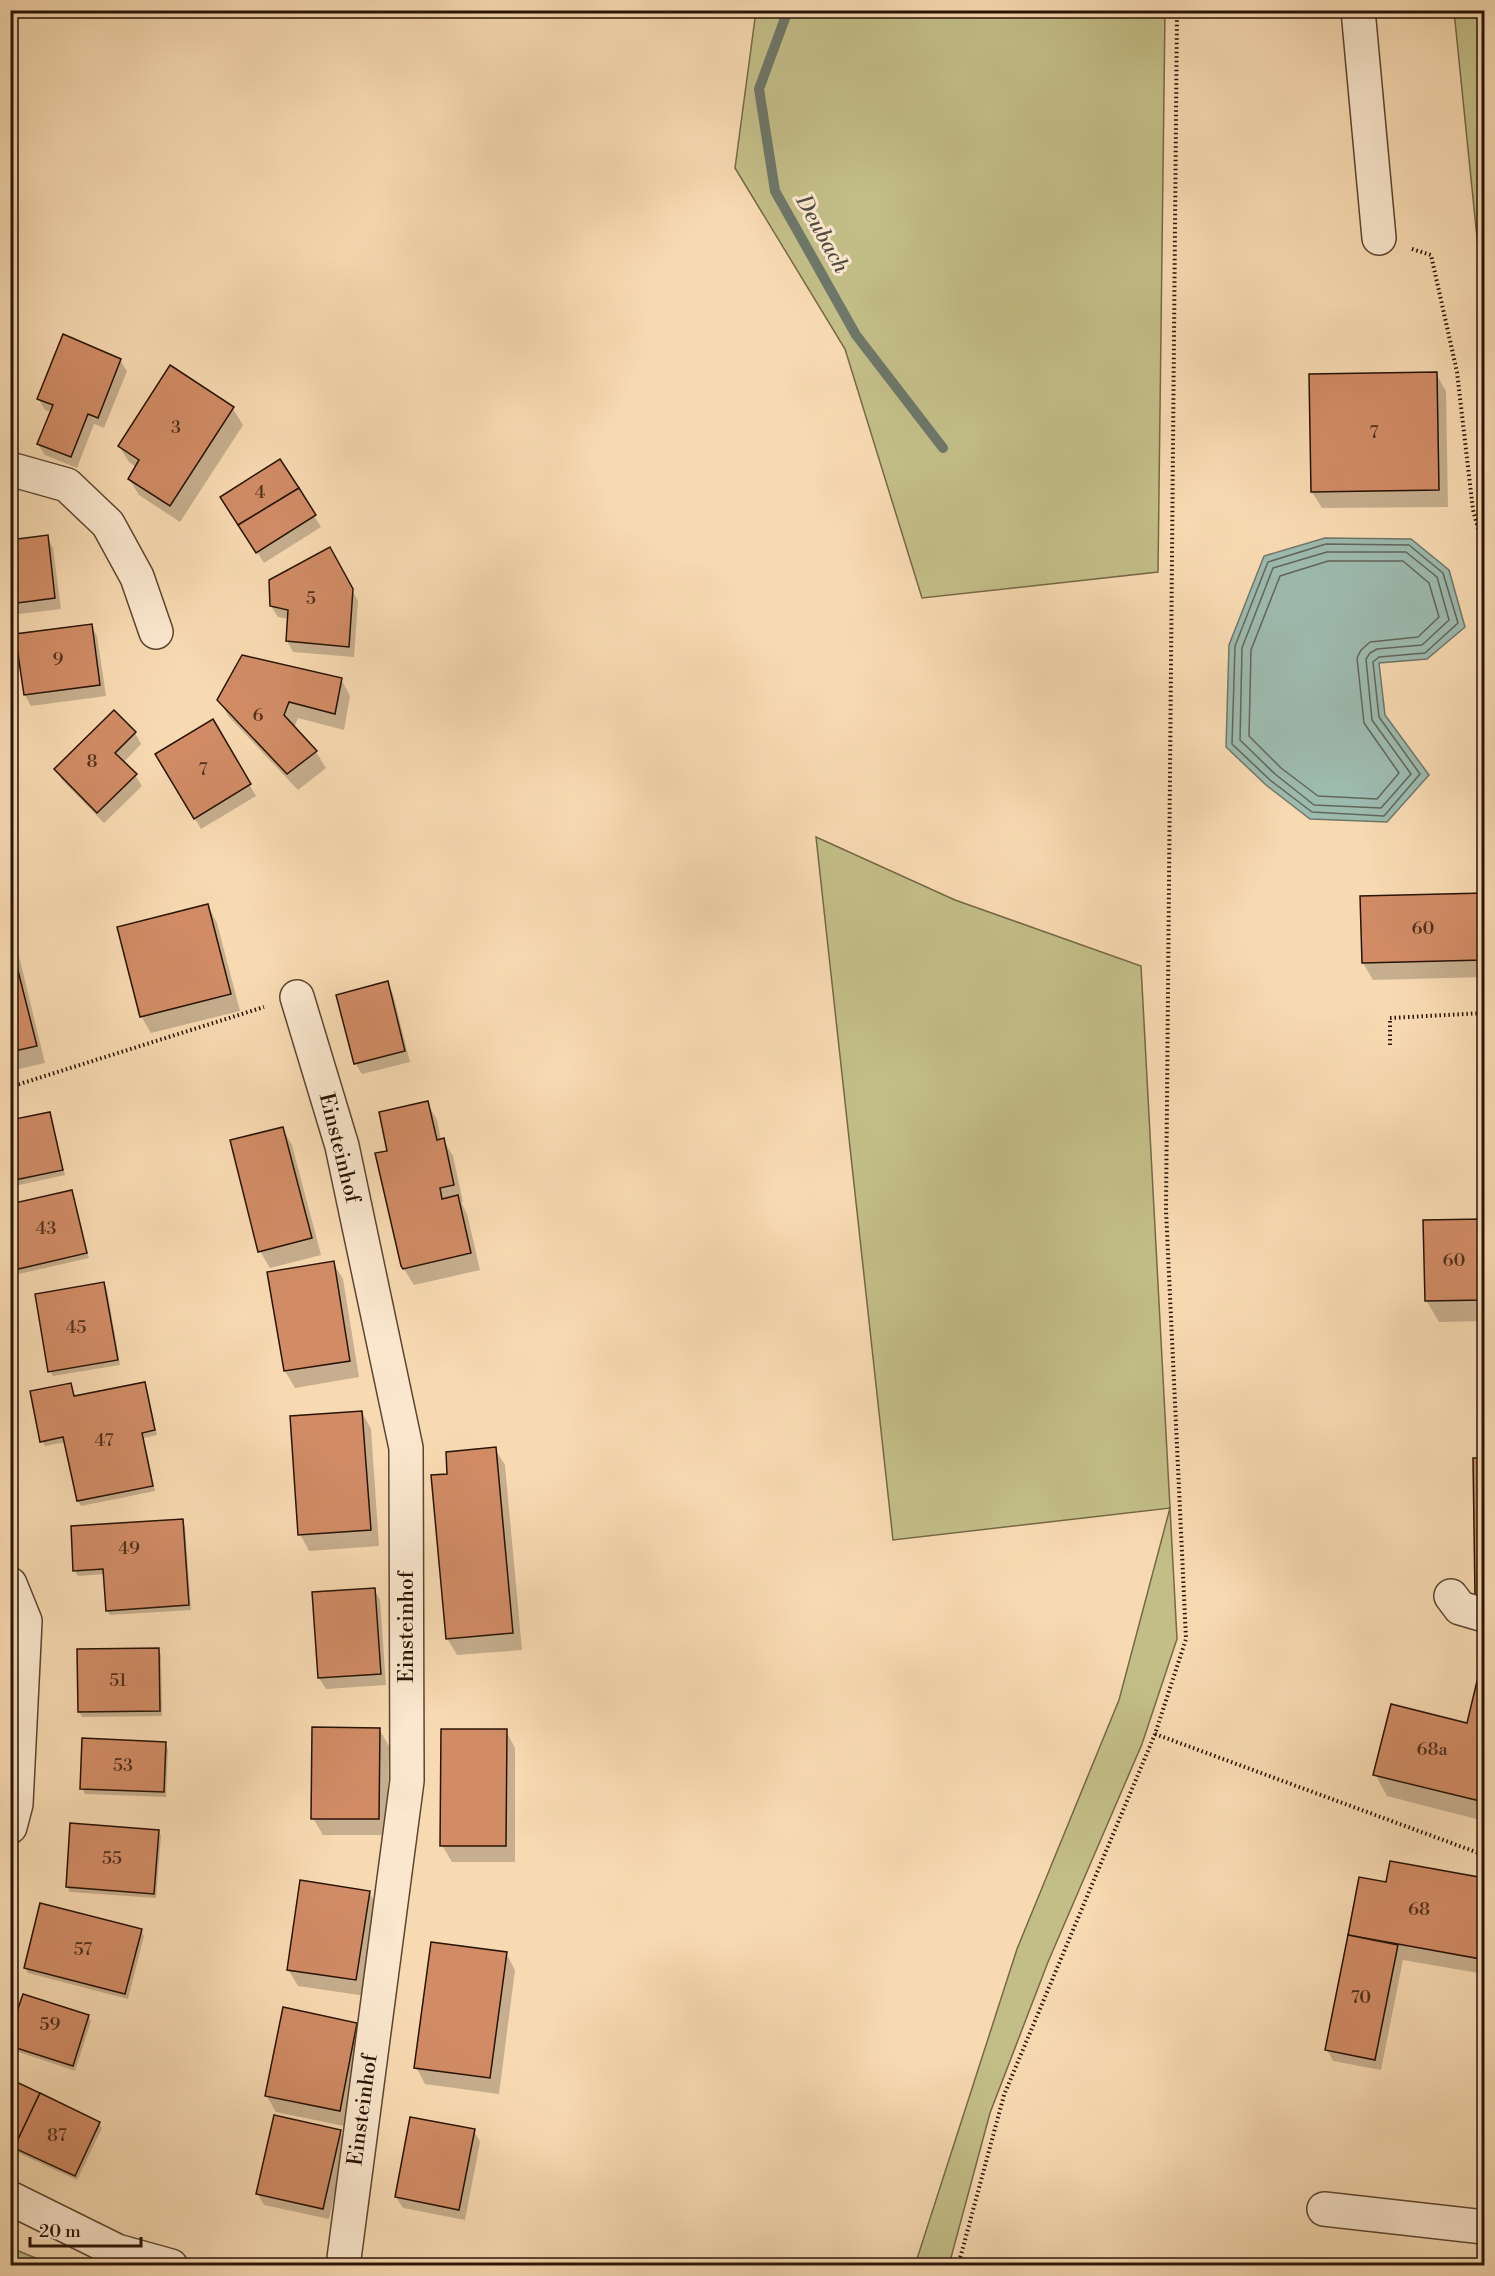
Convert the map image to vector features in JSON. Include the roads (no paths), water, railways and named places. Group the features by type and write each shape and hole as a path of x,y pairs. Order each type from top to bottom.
{"street":[{"path":"1358,10 1380,238"},
{"path":"10,469 68,485 108,524 137,577 156,633"},
{"name":"Einsteinhof","path":"297,997 342,1146 406,1449 408,1781 343,2265"},
{"path":"10,1584 25,1621 16,1804 10,1827"},
{"path":"1451,1596 1460,1608 1485,1615"},
{"path":"10,2198 117,2251 171,2265"},
{"path":"1324,2209 1485,2227"}],"water":[{"path":"1325,538 1411,539 1449,570 1465,627 1427,659 1379,663 1385,715 1429,775 1387,822 1310,819 1266,785 1226,747 1229,645 1264,556"}],"waterway":[{"name":"Deubach","path":"788,10 759,89 775,191 856,335 943,448"}]}
